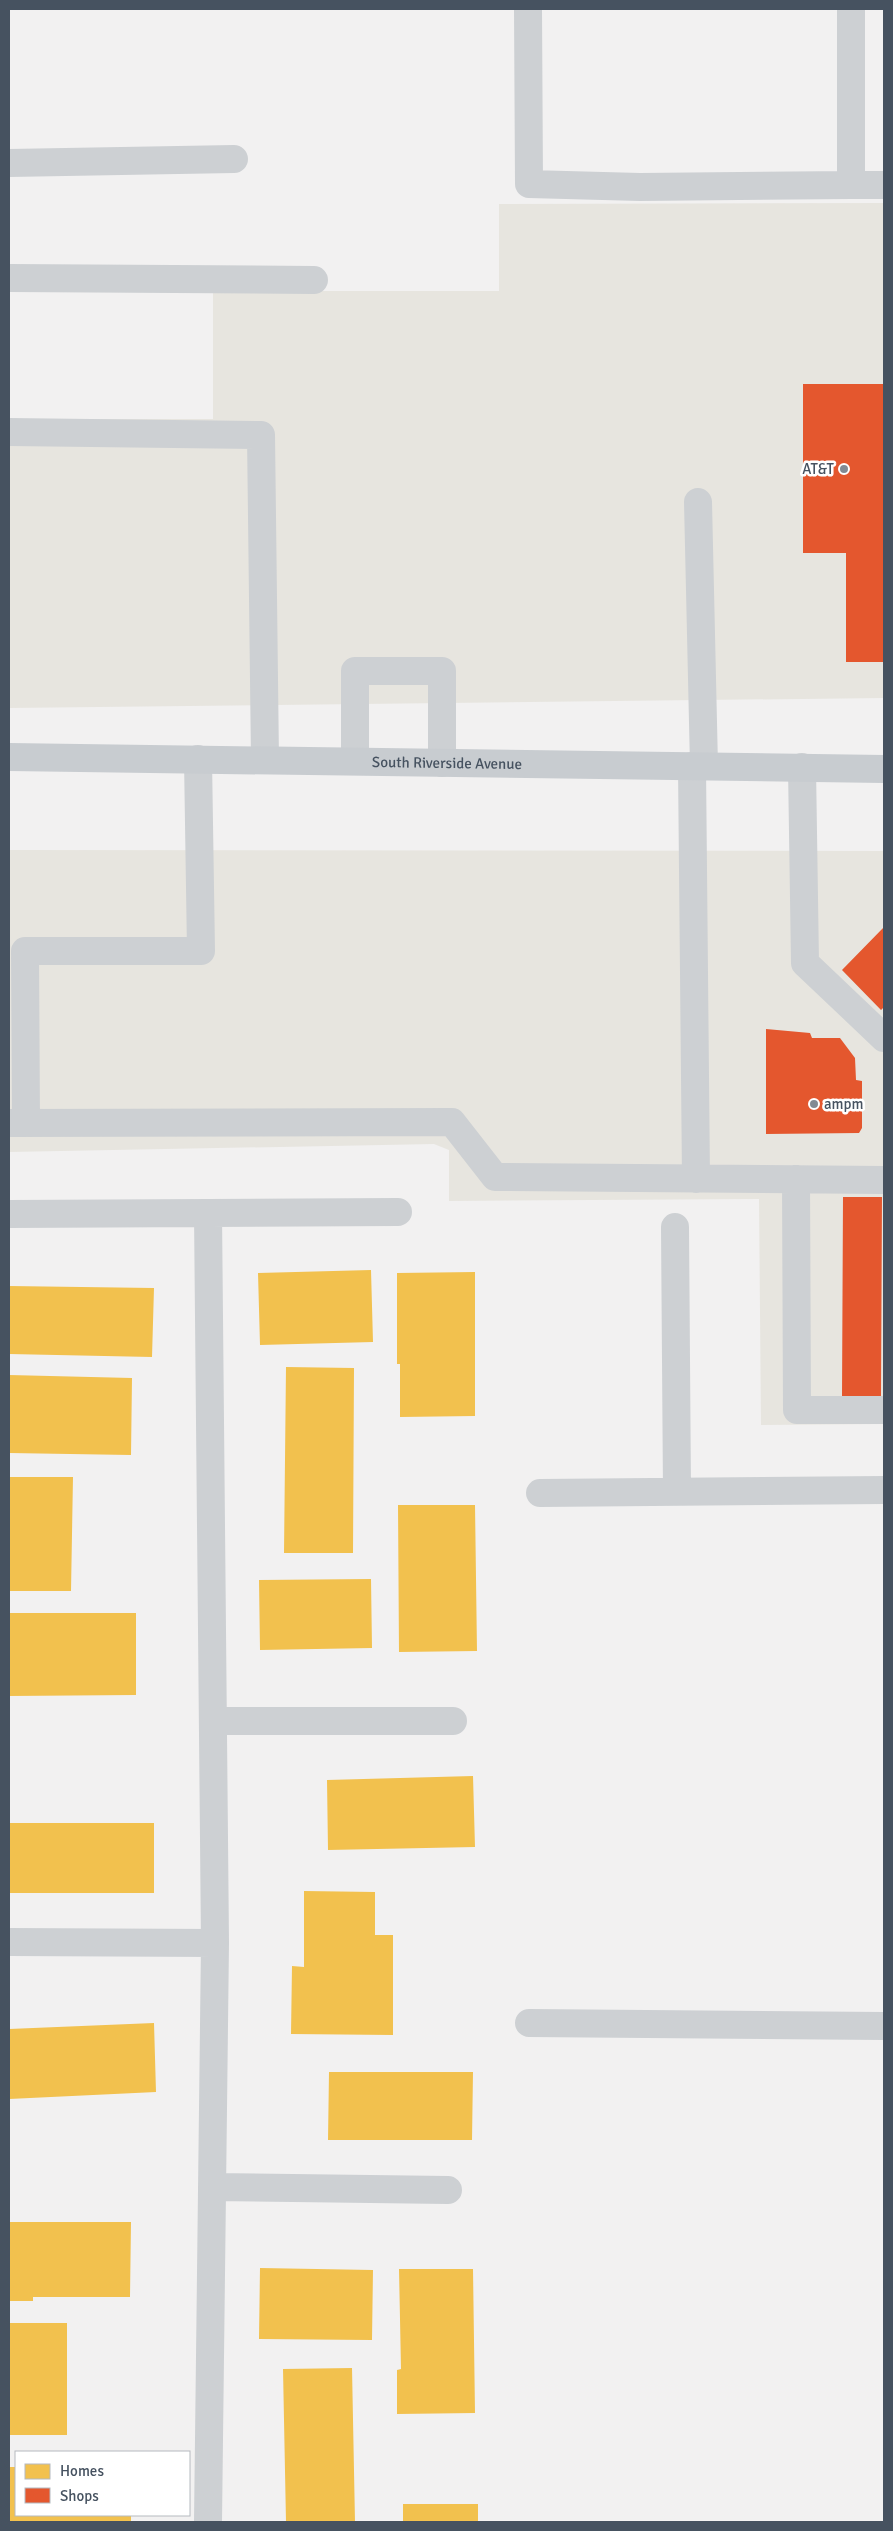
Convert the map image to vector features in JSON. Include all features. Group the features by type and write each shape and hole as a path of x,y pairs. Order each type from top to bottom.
{"main road":[{"name":"South Riverside Avenue","path":"9,757 884,768"}],"lane":[{"path":"528,9 529,184 640,187 884,185"},
{"path":"851,9 851,185"},
{"path":"9,163 234,159"},
{"path":"9,278 314,280"},
{"path":"9,432 261,435 265,760"},
{"path":"696,1179 698,502"},
{"path":"355,761 355,671 442,671 442,763"},
{"path":"198,759 200,951 25,951 18,1122 452,1122 495,1177 884,1180"},
{"path":"802,768 805,963 884,1038"},
{"path":"796,1179 797,1410 884,1410"},
{"path":"9,1214 398,1212"},
{"path":"208,1213 216,1943 208,2522"},
{"path":"675,1227 677,1492"},
{"path":"540,1493 884,1490"},
{"path":"213,1721 453,1721"},
{"path":"9,1942 216,1943"},
{"path":"529,2024 884,2026"},
{"path":"212,2187 448,2190"}],"shaded area":[{"path":"884,203 884,698 9,708 9,419 213,419 213,291 499,291 499,204"},
{"path":"9,850 884,851 884,1424 761,1425 759,1199 449,1201 449,1150 434,1144 9,1152"}],"building: Homes":[{"path":"371,1270 373,1342 260,1345 258,1273"},
{"path":"475,1272 475,1416 400,1417 400,1364 397,1364 397,1273"},
{"path":"9,1286 154,1288 152,1357 9,1354"},
{"path":"286,1367 354,1368 353,1553 284,1553"},
{"path":"9,1375 132,1378 131,1455 9,1453"},
{"path":"9,1477 73,1477 71,1591 9,1591"},
{"path":"398,1505 475,1505 477,1651 399,1652"},
{"path":"371,1579 372,1648 260,1650 259,1580"},
{"path":"9,1613 136,1613 136,1695 9,1696"},
{"path":"473,1776 475,1847 328,1850 327,1780"},
{"path":"9,1823 154,1823 154,1893 9,1893"},
{"path":"304,1891 375,1892 375,1935 393,1935 393,2035 291,2034 292,1966 304,1967"},
{"path":"154,2023 156,2092 9,2099 9,2029"},
{"path":"329,2072 473,2072 472,2140 328,2140"},
{"path":"9,2222 131,2222 130,2297 33,2297 33,2301 9,2301"},
{"path":"260,2268 373,2270 372,2340 259,2339"},
{"path":"399,2269 473,2269 475,2413 397,2414 397,2370 401,2369"},
{"path":"9,2323 67,2323 67,2435 9,2435"},
{"path":"352,2368 355,2522 286,2522 283,2369"},
{"path":"9,2467 15,2467 15,2516 131,2516 131,2522 9,2522"},
{"path":"403,2504 478,2504 478,2522 403,2522"}],"building: Shops":[{"name":"AT&T","path":"803,384 884,384 884,662 846,662 846,553 803,553"},
{"path":"884,927 884,1007 881,1010 842,970"},
{"name":"ampm","path":"766,1029 810,1033 812,1038 840,1038 855,1058 856,1080 862,1081 862,1128 859,1133 766,1134"},
{"path":"843,1197 882,1197 881,1397 842,1397"}],"place":[{"name":"AT&T","path":"844,469"},
{"name":"ampm","path":"814,1104"}]}
